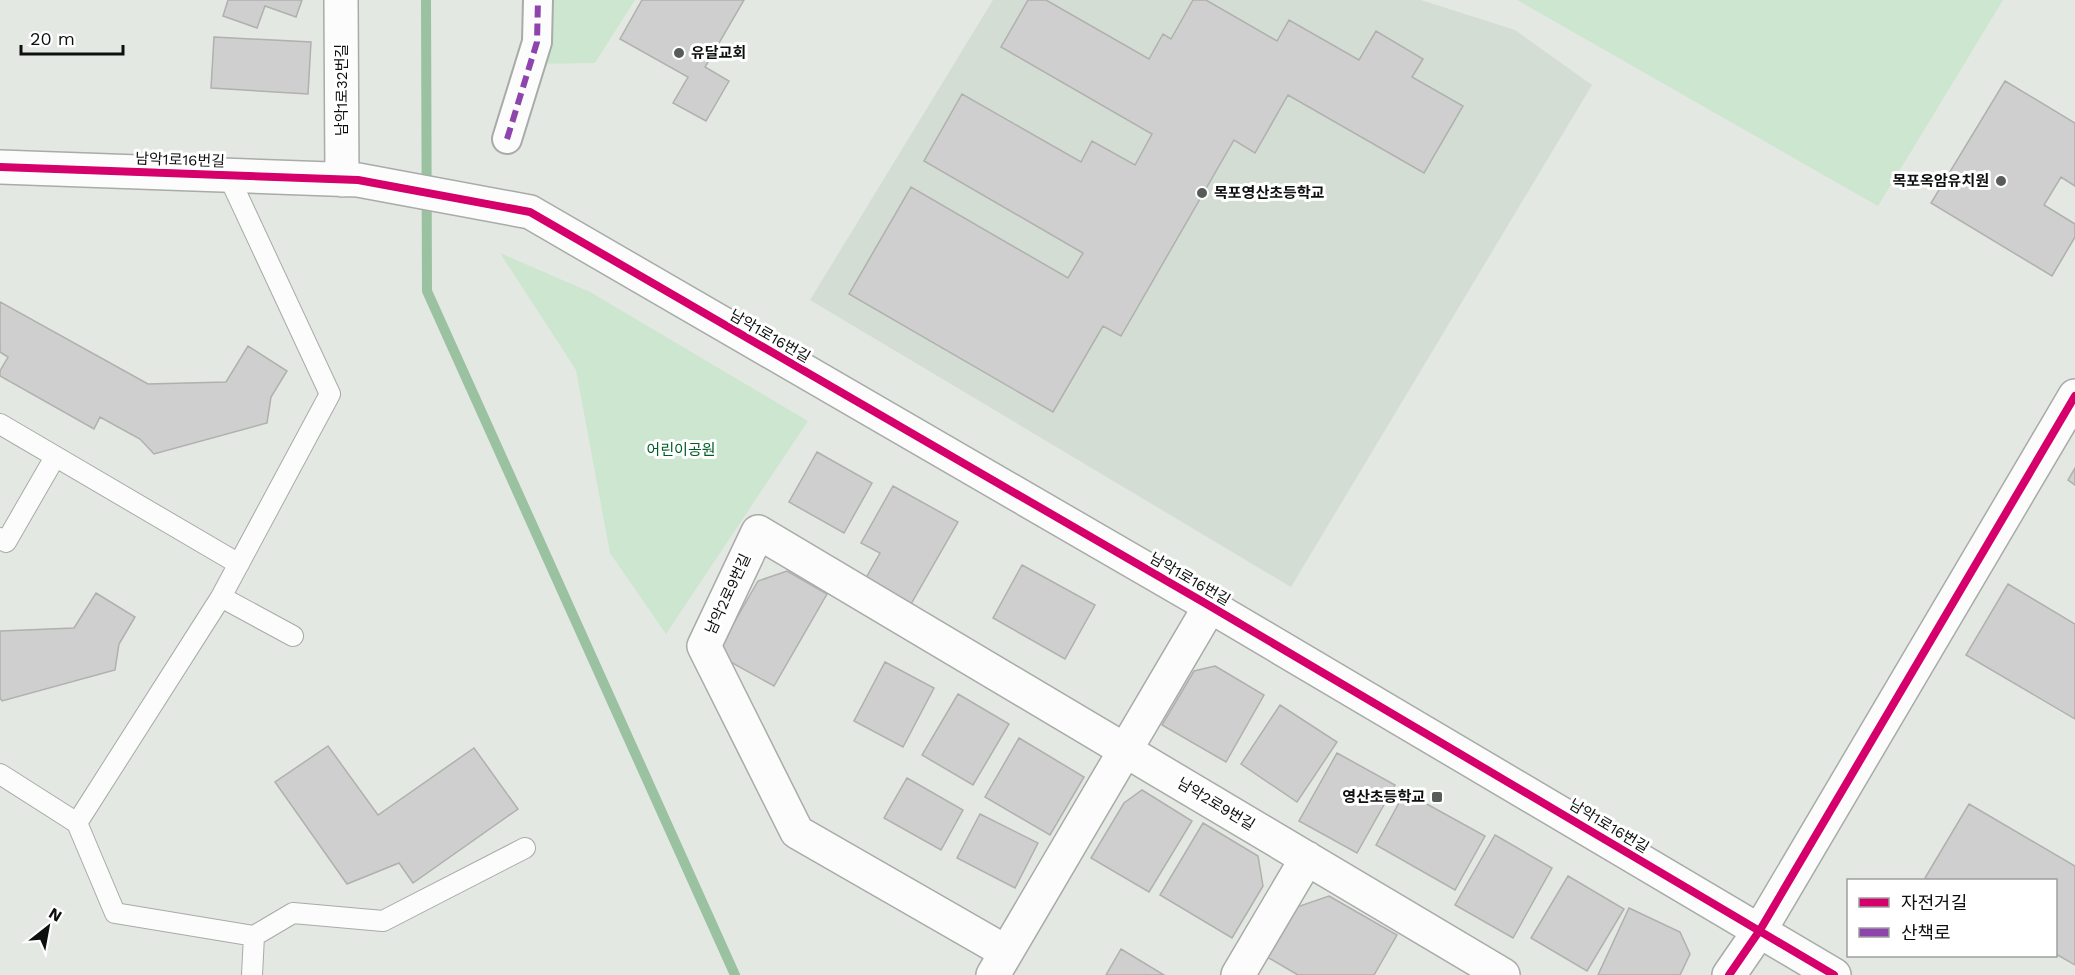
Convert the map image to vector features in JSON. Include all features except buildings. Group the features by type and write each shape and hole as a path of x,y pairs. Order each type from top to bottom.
{"street":[{"name":"남악1로32번길","path":"341,0 350,180"},
{"path":"507,139 537,42 538,0"},
{"name":"남악1로16번길","path":"0,167 350,180 530,212 1210,606 1834,975"},
{"path":"1729,975 1760,930 2075,396"},
{"name":"남악2로9번길","path":"999,964 797,832 704,646 758,531 1307,858 1491,972"},
{"path":"999,964 1210,606"},
{"path":"1238,975 1307,858"}],"lane":[{"path":"76,823 221,597 330,394 228,175"},
{"path":"0,424 239,564"},
{"path":"0,538 6,542 55,457"},
{"path":"221,597 294,636"},
{"path":"0,774 76,823 115,913 254,936 293,913 383,921 525,848"},
{"path":"252,975 254,936"}],"shaded area":[{"name":"목포영산초등학교","path":"993,0 1421,0 1515,30 1592,85 1291,587 810,300"}],"green space":[{"path":"535,0 635,0 595,63 530,64"},
{"path":"1517,0 2003,0 1878,206"},
{"name":"어린이공원","path":"500,253 590,292 808,421 666,634 610,553 576,370"}],"waterway":[{"path":"426,0 427,291 735,975"}],"marked path":[{"path":"507,139 537,42 538,0"}],"cycle path":[{"path":"0,167 358,180 530,212 1210,606 1834,975"},
{"path":"1729,975 1760,930 2075,396"}],"place":[{"name":"유달교회","path":"679,53"},
{"name":"목포옥암유치원","path":"2001,181"},
{"name":"목포영산초등학교","path":"1202,193"},
{"name":"영산초등학교","path":"1437,797"}]}
